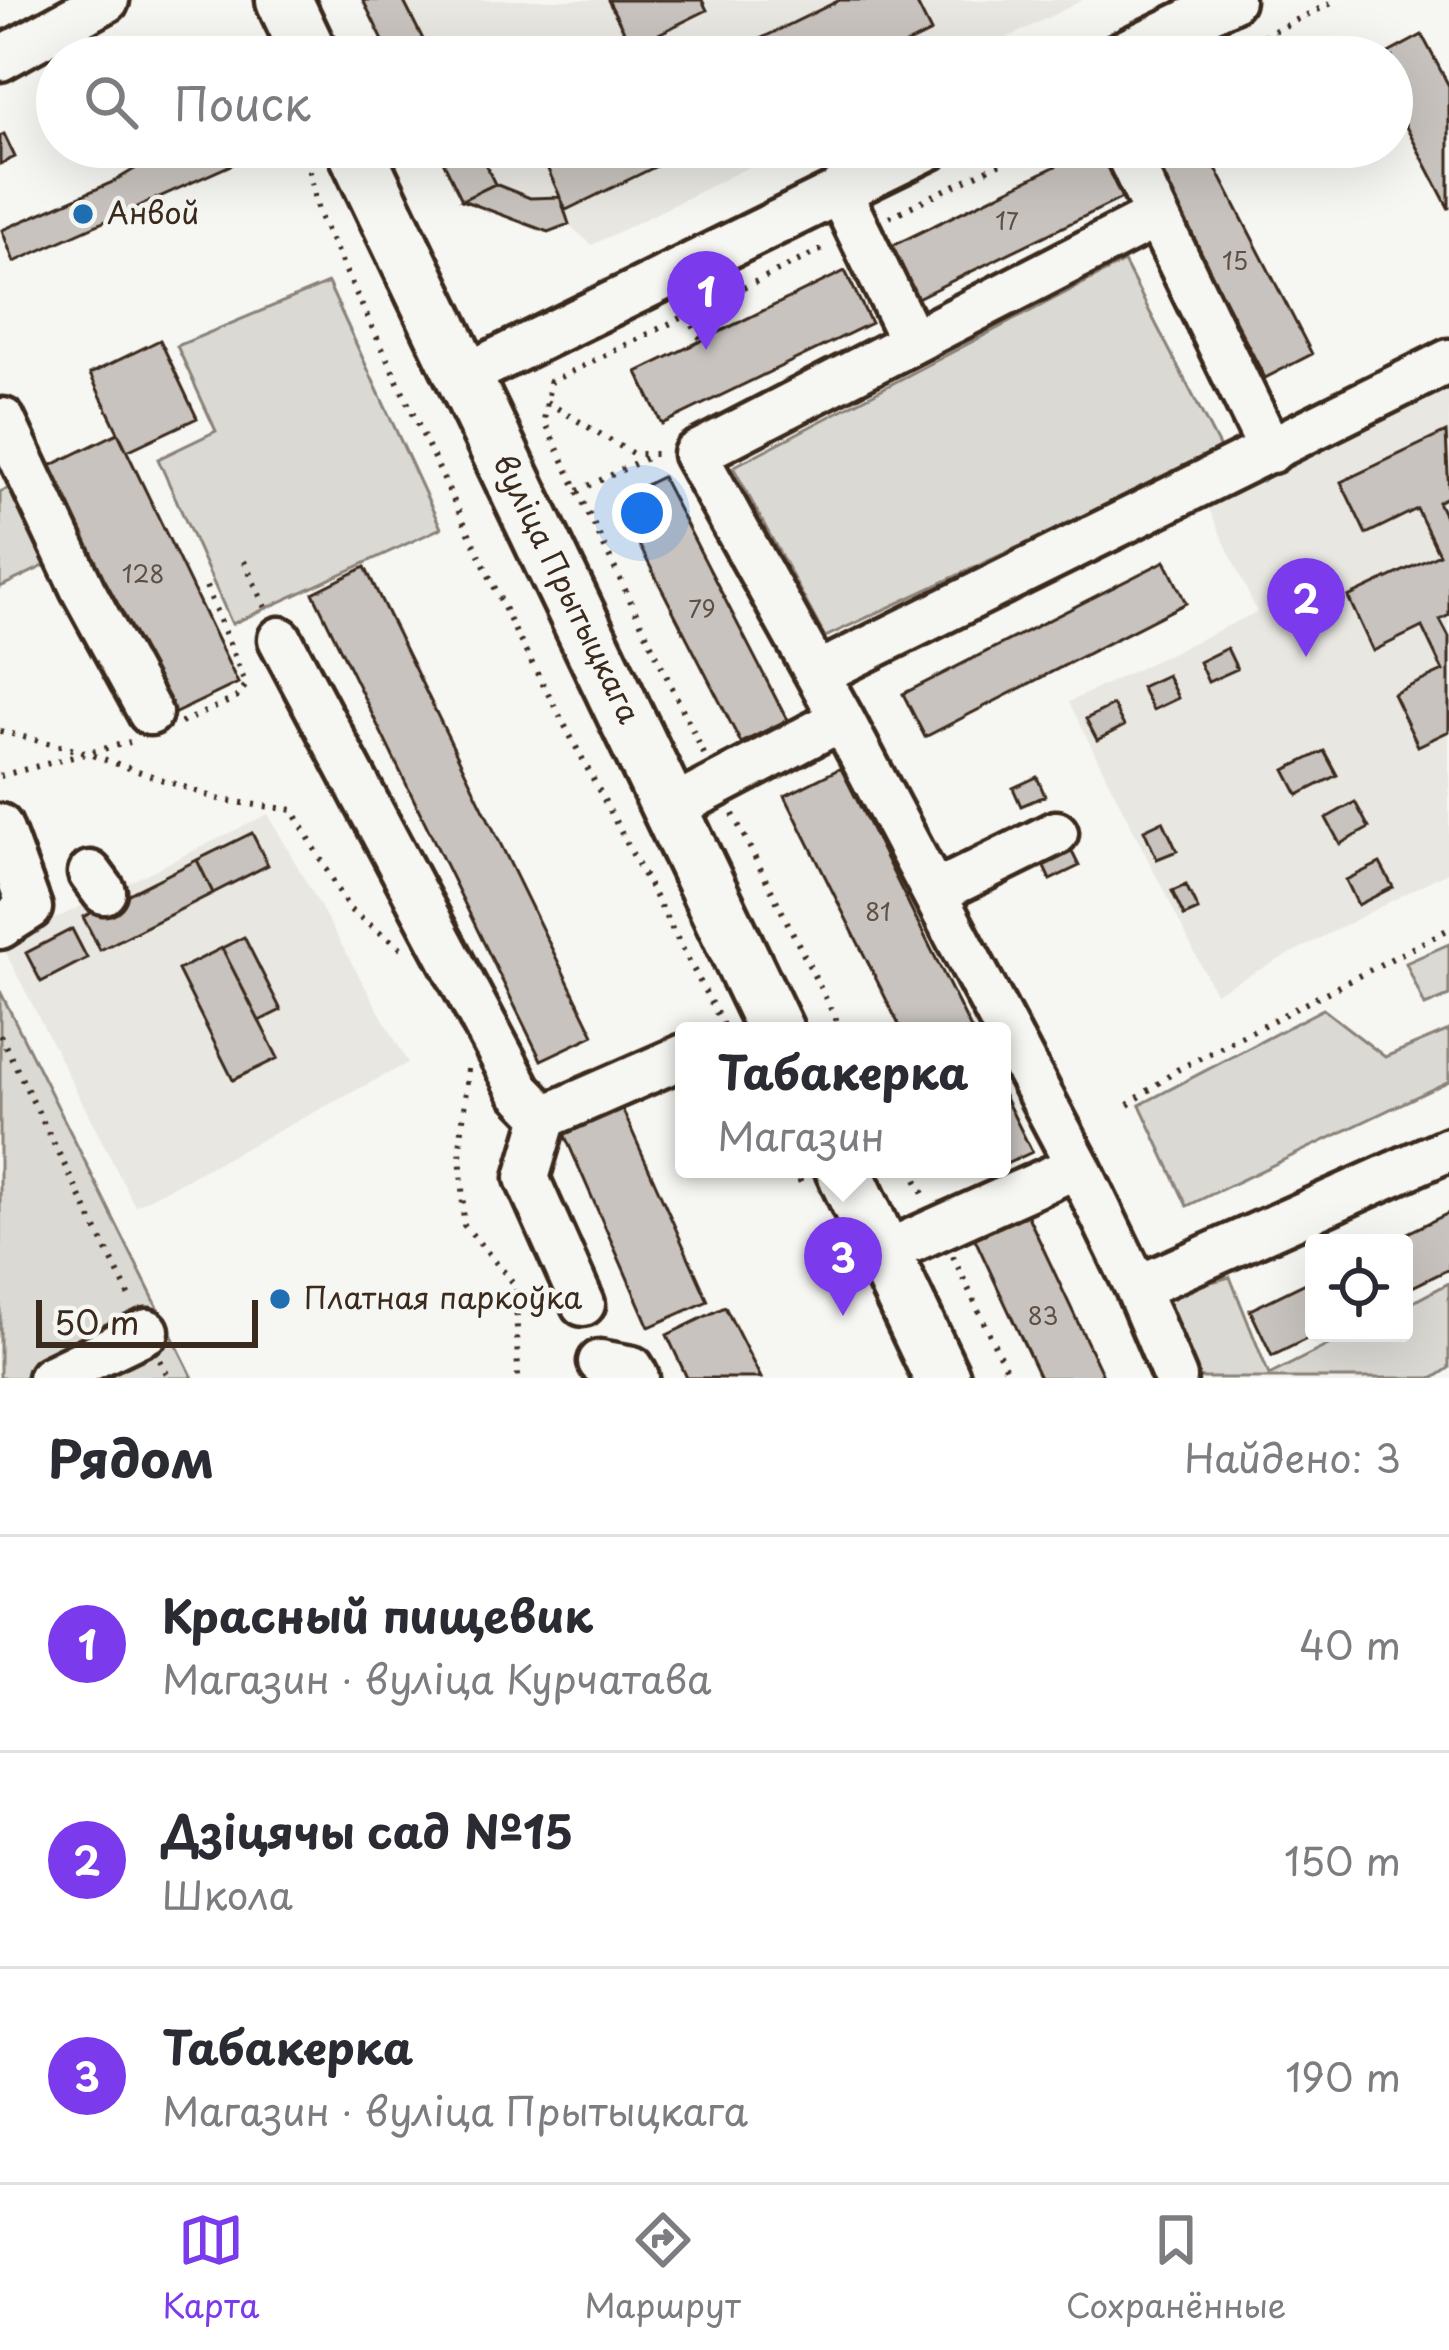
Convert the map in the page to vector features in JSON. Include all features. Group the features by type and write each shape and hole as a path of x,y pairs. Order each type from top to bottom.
{"main road":[{"path":"284,0 301,36"},
{"name":"вуліца Прытыцкага","path":"364,168 671,809 752,1022"},
{"path":"846,1178 942,1378"}],"street":[{"path":"42,36 107,0"},
{"path":"1158,36 1232,0"},
{"path":"0,59 36,39"},
{"path":"464,376 887,168"},
{"path":"1134,168 1271,452"},
{"path":"839,191 912,341"},
{"path":"1002,1022 817,674 675,454 912,341 1156,216"},
{"path":"817,674 1449,362"},
{"path":"0,422 3,420 153,727"},
{"path":"280,639 520,1091 545,1118"},
{"path":"671,809 842,719"},
{"path":"0,826 30,908 0,927"},
{"path":"934,893 1056,833"},
{"path":"1011,1039 1078,1166 1175,1378"},
{"path":"583,1304 527,1178 545,1118 675,1061"},
{"path":"1137,1288 1449,1149"},
{"path":"882,1254 1078,1166"},
{"path":"50,1378 147,1331"}],"path":[{"path":"1263,36 1338,0"},
{"path":"309,168 318,212 516,633 750,1022"},
{"path":"687,315 702,341"},
{"path":"547,402 633,454 675,454"},
{"path":"578,491 675,454"},
{"path":"244,561 280,639"},
{"path":"0,776 29,771 236,698 246,685 204,581"},
{"path":"0,731 83,752 221,800 292,810 349,909 416,959"},
{"path":"1128,1105 1177,1070 1449,928"},
{"path":"0,1035 169,1378"},
{"path":"469,1058 460,1149 464,1225 516,1286 518,1378"},
{"path":"915,1178 1010,1378"}],"shaded area":[{"path":"363,0 1083,0 1011,36 381,36"},
{"path":"446,168 747,168 592,245 569,225 548,232 462,200"},
{"path":"1124,262 1222,452 825,637 733,467"},
{"path":"328,283 441,528 232,624 158,459 216,431 177,346"},
{"path":"1449,389 1449,871 1215,993 1069,702 1257,612 1208,507"},
{"path":"13,486 52,562 0,587 0,492"},
{"path":"268,814 408,1063 135,1206 2,945"},
{"path":"1449,944 1449,996 1425,1006 1406,963"},
{"path":"0,991 193,1378 0,1378"},
{"path":"1323,1009 1385,1057 1449,1030 1449,1081 1187,1206 1140,1105"},
{"path":"1230,1277 1269,1375 1334,1342 1413,1342 1413,1302 1449,1283 1449,1368 1434,1378 1198,1378 1162,1304 1189,1288"}],"building":[{"path":"363,0 403,0 421,36 381,36"},
{"path":"608,0 702,0 707,10 654,36 626,36"},
{"path":"840,0 915,0 931,32 923,36 766,36"},
{"path":"1422,35 1449,86 1449,209 1413,140 1413,40"},
{"path":"4,134 15,157 0,164 0,136"},
{"name":"Анвой","path":"136,168 224,168 14,262 2,230"},
{"path":"446,168 487,168 495,184 462,200"},
{"path":"547,168 653,168 566,210"},
{"path":"1052,168 1112,168 1126,196 913,300 888,248"},
{"path":"1216,168 1312,354 1265,378 1157,170"},
{"path":"495,184 530,198 560,197 569,224 548,232 462,200"},
{"path":"845,271 871,323 662,424 637,372"},
{"path":"160,340 197,418 127,451 90,374"},
{"path":"1446,432 1449,496 1438,502 1449,525 1449,615 1440,620 1449,637 1449,731 1418,746 1393,694 1443,671 1422,627 1373,651 1348,597 1439,554 1417,509 1366,534 1341,482"},
{"path":"118,433 238,683 167,717 48,467"},
{"path":"662,477 787,720 741,743 616,500"},
{"path":"1165,561 1186,603 925,737 903,694"},
{"path":"365,567 594,1035 541,1060 313,593"},
{"path":"1227,648 1237,669 1208,682 1199,662"},
{"path":"1167,675 1178,698 1153,710 1141,687"},
{"path":"1113,705 1124,726 1097,740 1086,719"},
{"path":"1324,751 1337,775 1298,795 1285,770"},
{"path":"841,768 968,1022 898,1022 785,796"},
{"path":"1037,777 1045,796 1021,806 1013,788"},
{"path":"1355,802 1369,828 1340,844 1326,818"},
{"path":"1163,821 1177,851 1157,859 1144,830"},
{"path":"252,833 268,865 213,893 197,860"},
{"path":"1072,852 1079,866 1050,880 1043,865"},
{"path":"197,860 213,893 100,950 83,917"},
{"path":"1380,863 1393,887 1358,905 1346,880"},
{"path":"1186,885 1198,910 1184,916 1172,891"},
{"path":"72,929 87,958 41,982 26,953"},
{"path":"244,937 281,1010 259,1021 222,948"},
{"path":"222,948 278,1058 233,1080 178,970"},
{"path":"620,1104 708,1301 649,1327 562,1129"},
{"path":"1011,1110 1032,1152 1011,1162"},
{"path":"1026,1212 1104,1378 1040,1378 974,1237"},
{"path":"1449,1213 1449,1269 1413,1287 1413,1234 1406,1234"},
{"path":"1305,1283 1305,1340 1272,1356 1250,1310"},
{"path":"725,1307 761,1378 687,1378 667,1335"}],"place":[{"name":"Анвой","path":"83,214"},
{"name":"Красный пищевик","path":"706,350"},
{"name":"Дзіцячы сад №15","path":"1306,657"},
{"name":"Платная паркоўка","path":"280,1299"},
{"name":"Табакерка","path":"843,1316"}]}
